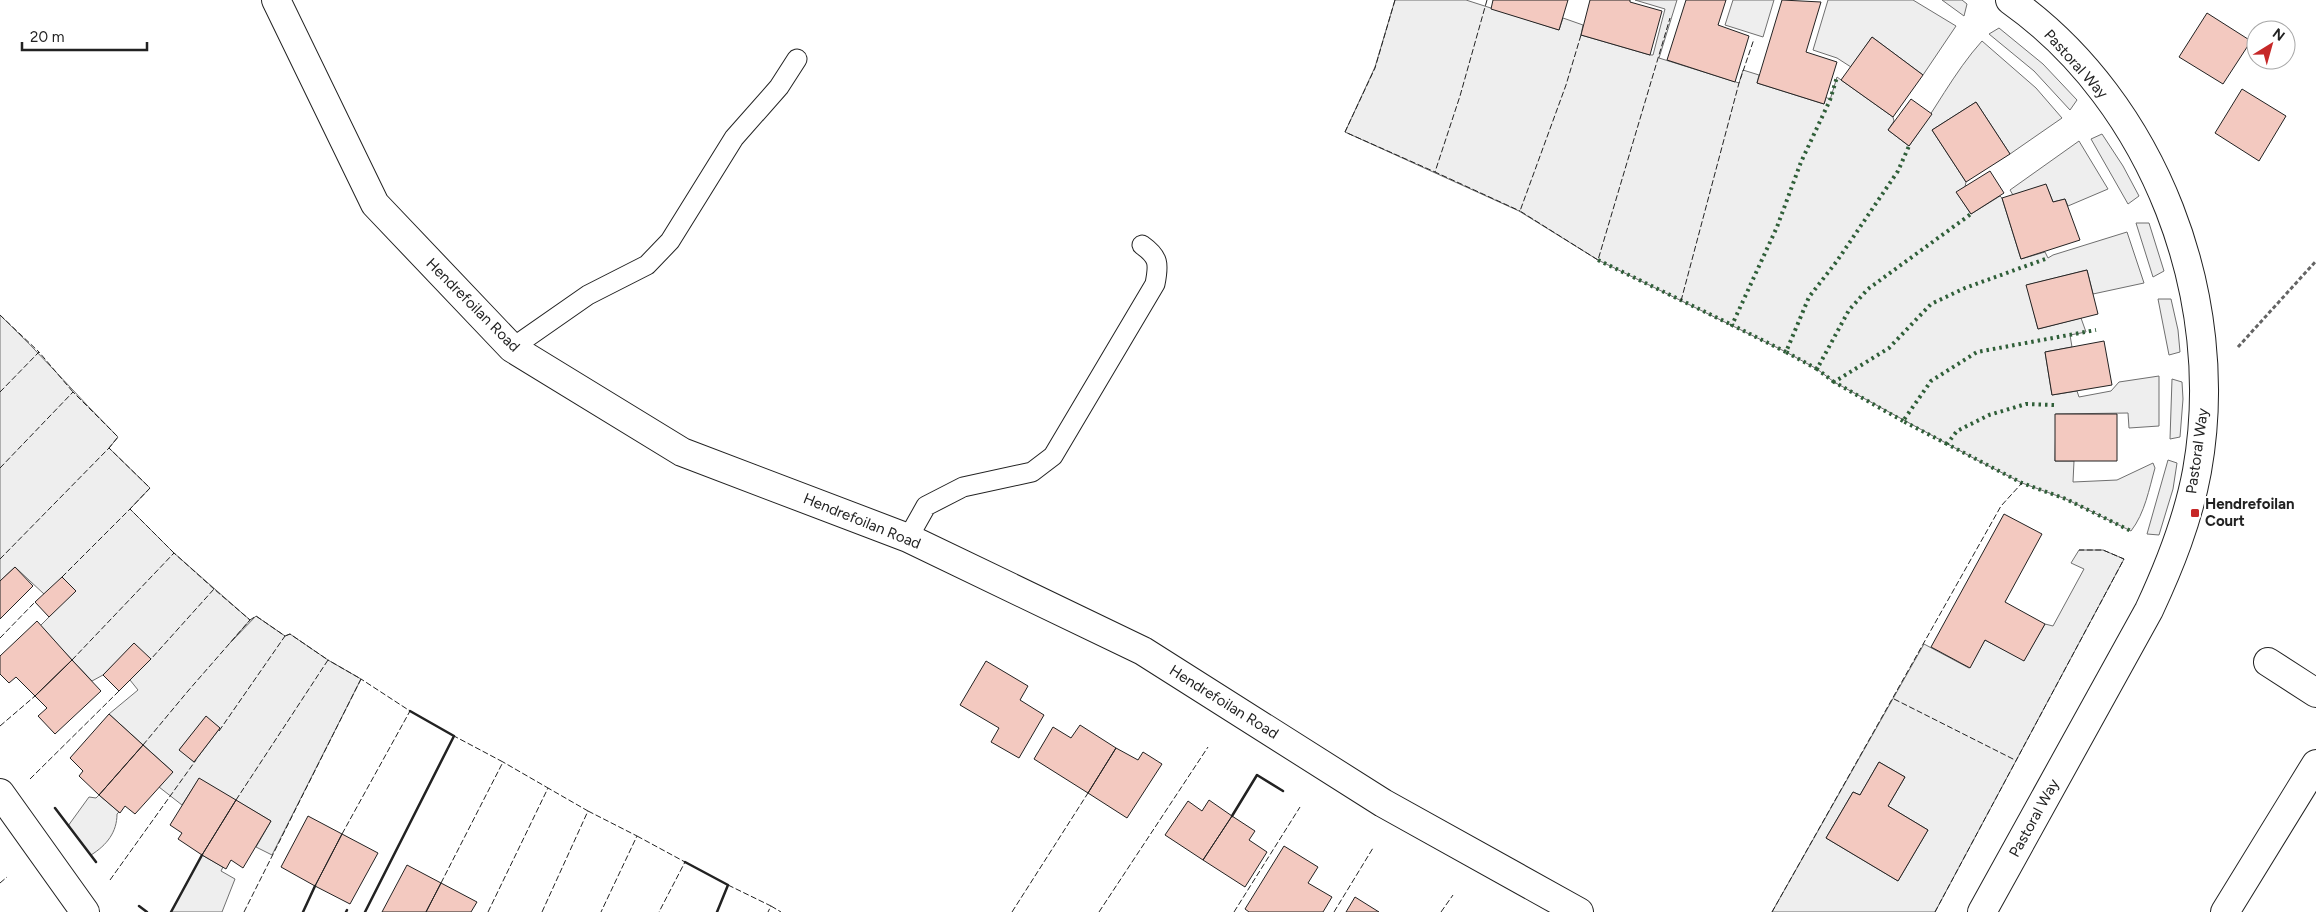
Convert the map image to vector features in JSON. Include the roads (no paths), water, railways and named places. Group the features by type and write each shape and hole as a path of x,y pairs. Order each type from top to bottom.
{"street":[{"name":"Hendrefoilan Road","path":"276,0 375,204 512,348 682,452 908,538 1143,651 1383,803 1579,912"},
{"name":"Pastoral Way","path":"1982,912 2149,610 2168,570 2185,521 2197,471 2203,421 2204,369 2198,316 2187,263 2171,211 2150,165 2124,121 2094,80 2060,42 2010,0"},
{"path":"2268,662 2316,693"},
{"path":"2225,912 2316,764"},
{"path":"0,793 85,912"}],"lane":[{"path":"512,348 588,295 647,265 670,241 734,138 779,87 797,59"},
{"path":"908,538 926,506 962,486 1032,472 1053,456 1155,284 1158,267 1152,253 1142,244"}],"place":[{"name":"Hendrefoilan Court","path":"2195,513"}]}
